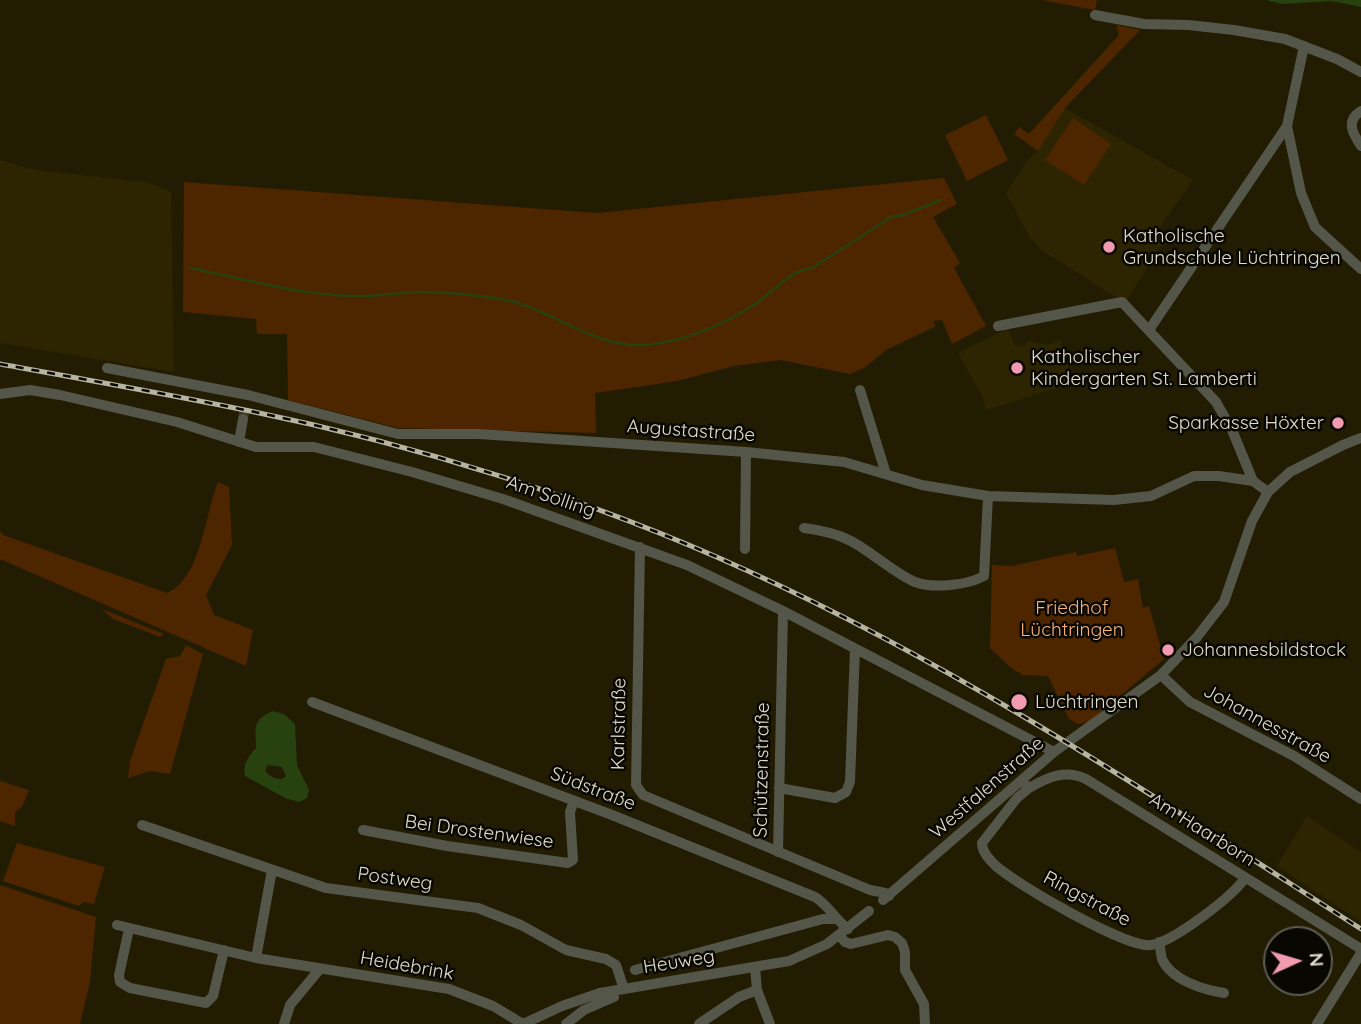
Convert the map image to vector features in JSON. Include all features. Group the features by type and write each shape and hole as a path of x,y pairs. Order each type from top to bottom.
{"street":[{"path":"1095,15 1144,24 1188,24 1234,30 1304,46 1361,72"},
{"path":"1149,330 1287,126 1304,46"},
{"path":"1361,111 1352,120 1351,130 1361,146"},
{"path":"1287,126 1301,193 1315,228 1361,269"},
{"path":"998,326 1122,302 1216,402 1232,430 1252,481"},
{"name":"Augustastraße","path":"107,368 248,396 398,434 480,433 746,452 844,462 922,485 988,496 1114,500 1151,496 1194,476 1219,476 1252,481 1268,492"},
{"name":"Am Solling","path":"0,394 30,390 60,395 177,422 256,447 314,447 503,499 687,565 783,611 1054,752"},
{"path":"860,390 886,474"},
{"path":"239,442 248,396"},
{"name":"Westfalenstraße","path":"886,898 1025,784 1054,752 1161,675 1197,637 1224,602 1252,521 1268,492 1290,472 1361,438"},
{"path":"745,549 746,452"},
{"path":"804,528 827,531 850,540 915,582 941,585 972,582 984,576 987,560 988,496"},
{"name":"Karlstraße","path":"640,547 638,791 778,852"},
{"name":"Schützenstraße","path":"783,611 778,852 886,898"},
{"path":"779,788 835,798 846,792 850,782 855,649"},
{"name":"Johannesstraße","path":"1161,675 1191,702 1294,756 1361,799"},
{"name":"Südstraße","path":"312,702 574,800 814,897 827,906 844,932"},
{"name":"Am Haarborn","path":"1025,784 1055,775 1074,773 1361,951"},
{"name":"Ringstraße","path":"1025,784 982,843 986,854 996,866 1074,914 1132,943 1148,946 1159,942"},
{"name":"Bei Drostenwiese","path":"363,830 447,846 568,863 573,860 570,812 574,800"},
{"name":"Postweg","path":"142,825 326,888 478,908 521,925 566,950 616,965 619,990"},
{"path":"256,958 272,870"},
{"path":"1224,993 1208,991 1171,971 1163,960 1159,942 1220,903 1236,890 1245,878"},
{"path":"869,911 844,932 845,942 850,944 888,935 902,943 905,970 924,1004 925,1024"},
{"name":"Heuweg","path":"635,970 823,919 835,919"},
{"name":"Heidebrink","path":"117,925 256,958 449,989 492,1006 523,1024"},
{"path":"129,929 119,975 120,982 130,988 206,1003 213,996 224,950"},
{"name":"Heuweg","path":"523,1024 581,999 789,961 805,955 844,932"},
{"path":"1317,1024 1361,951"},
{"path":"755,967 757,990 770,1024"},
{"path":"284,1024 290,1005 319,970"},
{"path":"566,1024 584,1010 614,997 619,990"},
{"path":"699,1024 739,997 757,990"}],"shaded area":[{"path":"1266,0 1361,0 1361,7 1331,1 1282,4"},
{"path":"1065,108 1193,180 1158,230 1166,238 1127,300 1112,295 1040,249 1030,238 1006,193 1029,158 1038,151"},
{"path":"0,160 35,170 147,182 171,192 174,372 0,343"},
{"name":"Katholischer Kindergarten St. Lamberti","path":"1009,330 1015,346 1025,346 1028,341 1048,345 1060,340 1073,383 986,410 982,396 958,353"},
{"path":"273,711 284,714 295,724 297,765 309,790 307,798 299,802 285,798 245,776 246,761 256,748 256,725 261,718","holes":["268,765 282,767 286,776 282,779 272,777 265,770"]},
{"path":"1307,816 1361,852 1361,922 1277,866"}],"green space":[{"path":"1041,0 1097,0 1095,10"},
{"path":"1116,25 1140,30 1065,108 1038,151 1014,134 1019,127 1029,134 1119,35"},
{"path":"986,115 1008,160 967,181 945,135"},
{"path":"1073,118 1111,144 1084,185 1045,160"},
{"path":"944,178 957,204 933,217 960,263 954,268 986,326 952,344 942,320 933,321 936,326 886,350 864,368 850,374 781,360 734,366 677,381 595,393 596,433 398,428 288,400 287,334 257,334 256,319 183,312 184,182 597,213"},
{"path":"218,482 229,487 232,545 206,595 214,615 253,630 246,666 0,559 0,531 3,535 167,593 178,586 195,560"},
{"name":"Friedhof Lüchtringen","path":"1115,548 1124,582 1138,579 1143,608 1149,606 1164,659 1089,722 1078,724 1069,719 1048,676 1023,675 1011,668 990,648 992,565 1012,566 1076,552 1077,556"},
{"path":"102,609 164,634 160,637 113,619"},
{"path":"186,645 203,654 170,774 150,771 128,778 130,761 166,659 180,656"},
{"path":"0,781 29,790 22,807 15,812 15,826 0,821"},
{"path":"17,843 105,867 94,904 83,902 79,906 3,881"},
{"path":"0,885 96,917 90,982 80,1024 0,1024"}],"waterway":[{"path":"191,268 312,293 362,296 432,292 501,299 520,304 609,341 647,345 689,336 730,319 755,304 789,277 812,268 891,217 941,200"}],"tunnel":[{"path":"243,419 245,408"}],"railway":[{"path":"0,364 250,411 376,440 504,477 689,545 828,609 907,650 1136,785 1361,929"}],"place":[{"name":"Katholische Grundschule Lüchtringen","path":"1109,247"},
{"name":"Katholischer Kindergarten St. Lamberti","path":"1017,368"},
{"name":"Sparkasse Höxter","path":"1338,423"},
{"name":"Johannesbildstock","path":"1168,650"},
{"name":"Lüchtringen","path":"1019,702"}]}
